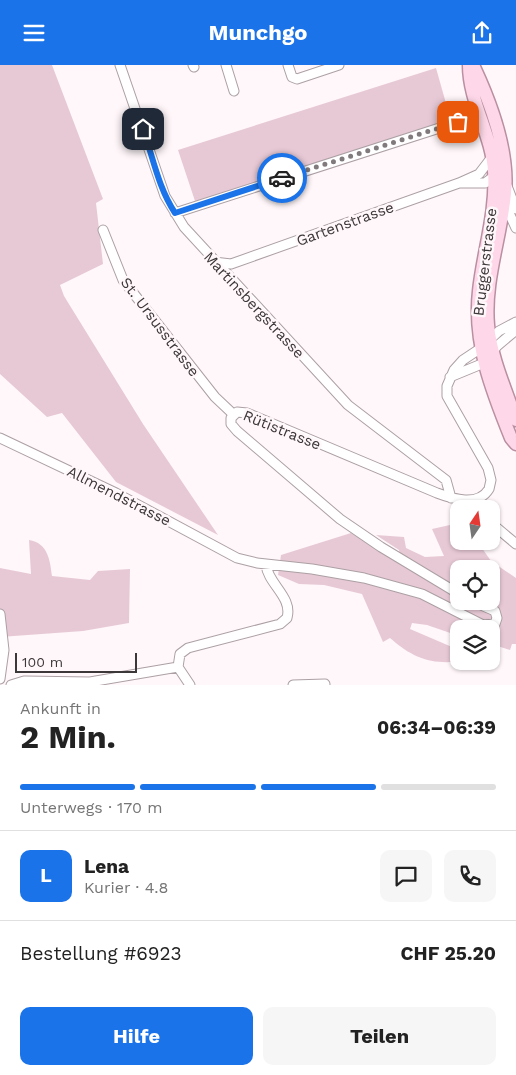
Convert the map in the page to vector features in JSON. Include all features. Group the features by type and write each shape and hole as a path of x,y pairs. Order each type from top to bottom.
{"main road":[{"name":"Bruggerstrasse","path":"469,65 470,81 492,157 495,183 478,293 478,326 488,346 516,420"},
{"name":"Bruggerstrasse","path":"473,65 493,119 505,166 495,183"},
{"name":"Bruggerstrasse","path":"495,183 504,201 489,294 488,346 484,363 491,388 511,438 516,444"}],"street":[{"name":"Martinsbergstrasse","path":"120,65 151,151 153,165 167,200 175,213 214,262 348,405 446,481 451,498"},
{"path":"226,65 234,91"},
{"path":"288,65 294,78 339,65"},
{"path":"175,213 480,115"},
{"name":"Gartenstrasse","path":"214,262 231,264 459,183 478,174 492,157"},
{"path":"478,174 495,183 516,209"},
{"name":"Gartenstrasse","path":"459,183 495,183"},
{"path":"504,201 516,228"},
{"name":"St. Ursusstrasse","path":"103,230 123,280 215,397 233,414"},
{"path":"225,274 231,264"},
{"path":"488,346 516,322"},
{"path":"477,499 488,491 491,476 447,396 450,377 463,360 516,330"},
{"path":"450,377 484,363"},
{"name":"Rütistrasse","path":"450,589 381,547 318,501 234,428 230,421 233,414 247,413 451,498 477,499"},
{"name":"Allmendstrasse","path":"0,438 116,493 237,558 266,565"},
{"path":"500,531 516,544"},
{"path":"190,685 178,667 180,653 188,648 284,621 288,614 288,606 281,592 267,574 266,565 312,569 390,585 430,598 450,608"},
{"path":"454,610 483,625 495,624 497,618 495,611 493,610"},
{"path":"0,613 4,651 0,679"},
{"path":"11,685 24,681 90,682 178,667"},
{"path":"293,685 325,684"}],"shaded area":[{"path":"0,65 52,65 103,199 96,203 103,264 60,285 64,296 143,424 218,535 116,482 62,413 47,417 0,374"},
{"path":"436,68 451,121 196,204 178,150"},
{"path":"450,525 450,550 483,550 490,560 450,560 450,610 500,610 500,567 516,578 516,644 512,644 510,650 500,647 500,620 450,620 450,633 427,625 412,623 410,629 450,646 450,662 424,659 415,656 390,638 383,642 362,594 324,585 299,584 278,575 281,555 351,533 401,562 399,550 376,535 404,537 406,548 425,557 444,556 432,529"},
{"path":"29,540 44,548 49,558 52,576 90,580 98,571 130,569 129,623 83,631 0,637 0,568 31,574"}],"way so far":[{"path":"282,178 458,122"}],"route":[{"path":"143,129 155,170 167,200 175,213 282,178"}]}
